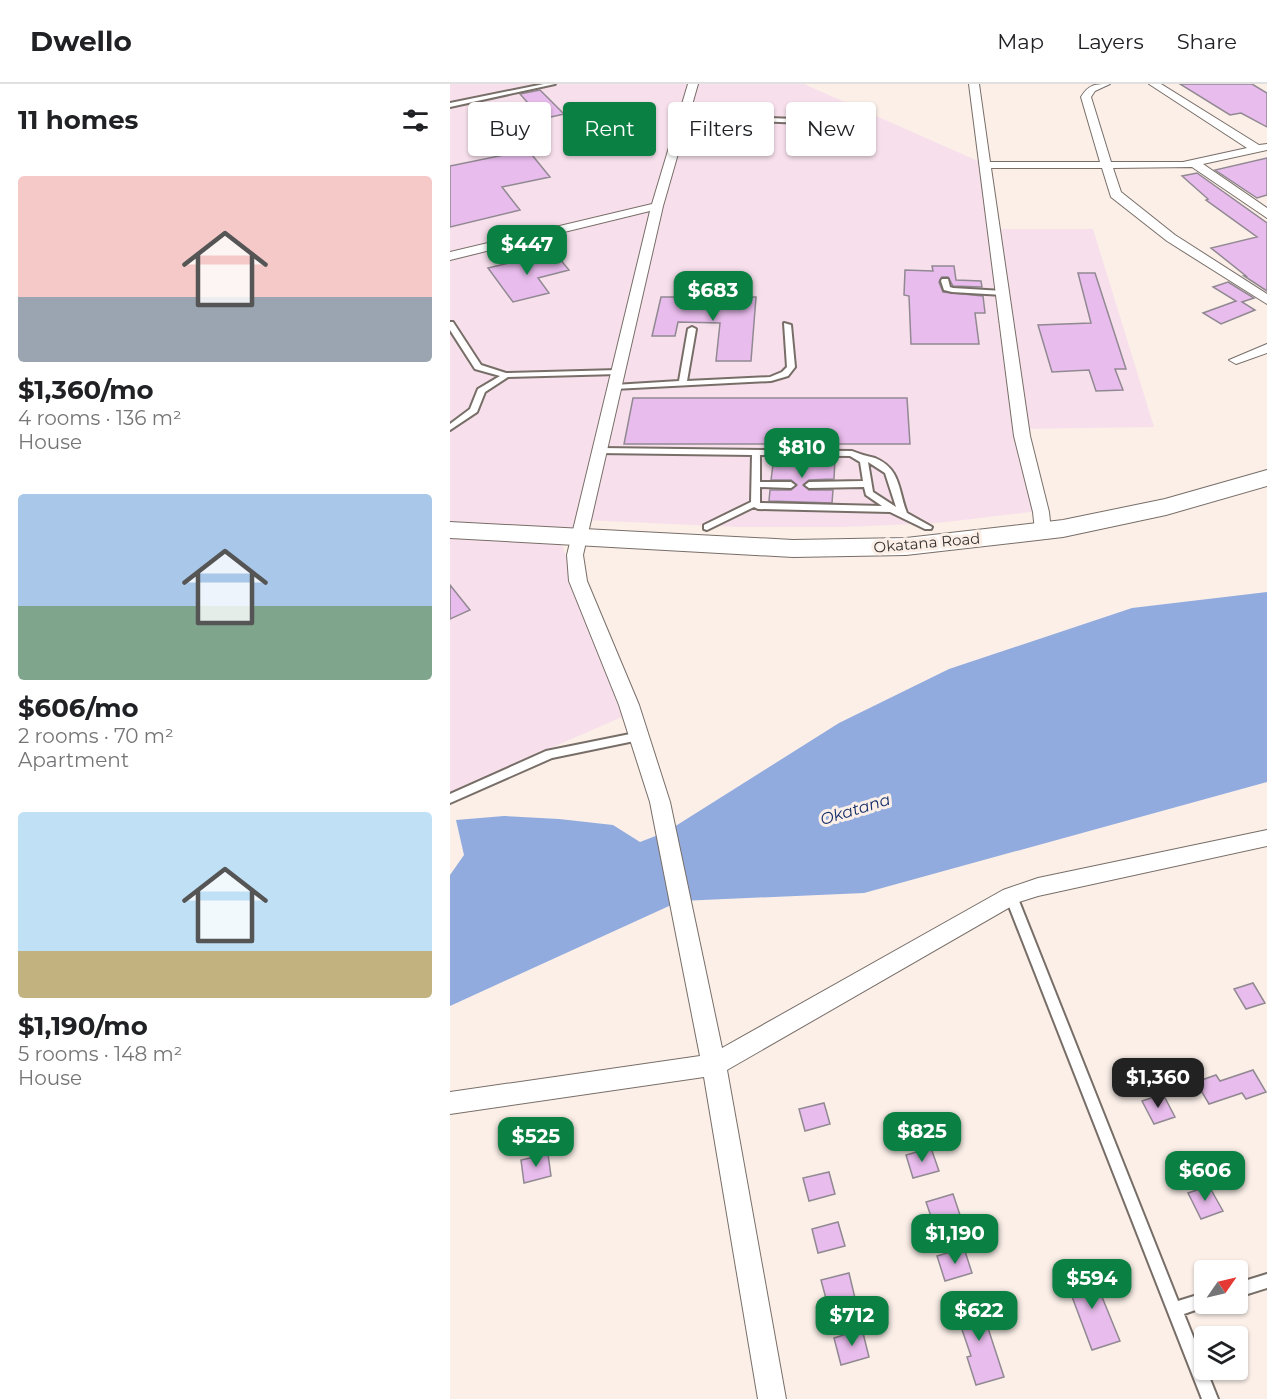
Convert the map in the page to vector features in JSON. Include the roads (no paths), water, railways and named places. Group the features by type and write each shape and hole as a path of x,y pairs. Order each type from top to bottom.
{"main road":[{"name":"Okatana Road","path":"581,528 825,549 953,543 1192,483 1267,459"},
{"name":"Okatana Road","path":"581,528 807,530 1042,522 1162,510 1267,478"},
{"path":"450,512 581,528"},
{"path":"450,530 581,528"}],"street":[{"path":"689,102 693,84"},
{"path":"974,84 987,165 1022,436 1042,522"},
{"path":"1105,84 1091,89 1086,97 1115,194 1129,208 1171,238 1267,300"},
{"path":"1154,84 1262,148"},
{"path":"987,165 1108,166 1194,163 1262,148"},
{"path":"673,156 657,206 574,555 578,581 640,736 660,802 714,1065 772,1399"},
{"path":"1194,163 1267,214"},
{"path":"450,256 657,206"},
{"path":"1236,360 1267,348"},
{"path":"450,1103 714,1065 1011,896 1038,887 1267,838"}],"lane":[{"path":"450,105 552,84"},
{"path":"945,281 946,288 952,290 1003,293"},
{"path":"450,324 478,367 506,375 618,372"},
{"path":"614,387 771,379 785,374 790,367 787,325"},
{"path":"683,382 692,329"},
{"path":"450,428 474,410 481,391 506,375"},
{"path":"600,451 859,456 877,461 893,474 903,515"},
{"path":"754,503 756,453"},
{"path":"859,456 864,461 869,493 892,509 928,527"},
{"path":"755,484 791,485"},
{"path":"809,485 868,484"},
{"path":"754,503 763,508 892,509"},
{"path":"707,528 754,503"},
{"path":"450,799 550,754 640,736"},
{"path":"1011,896 1210,1399"},
{"path":"1248,1287 1267,1281"},
{"path":"1176,1309 1194,1303"}],"water":[{"name":"Okatana","path":"1267,592 1267,782 864,893 680,901 450,1006 450,875 464,855 456,820 504,816 613,825 640,842 666,832 839,723 949,669 1132,608"}]}
